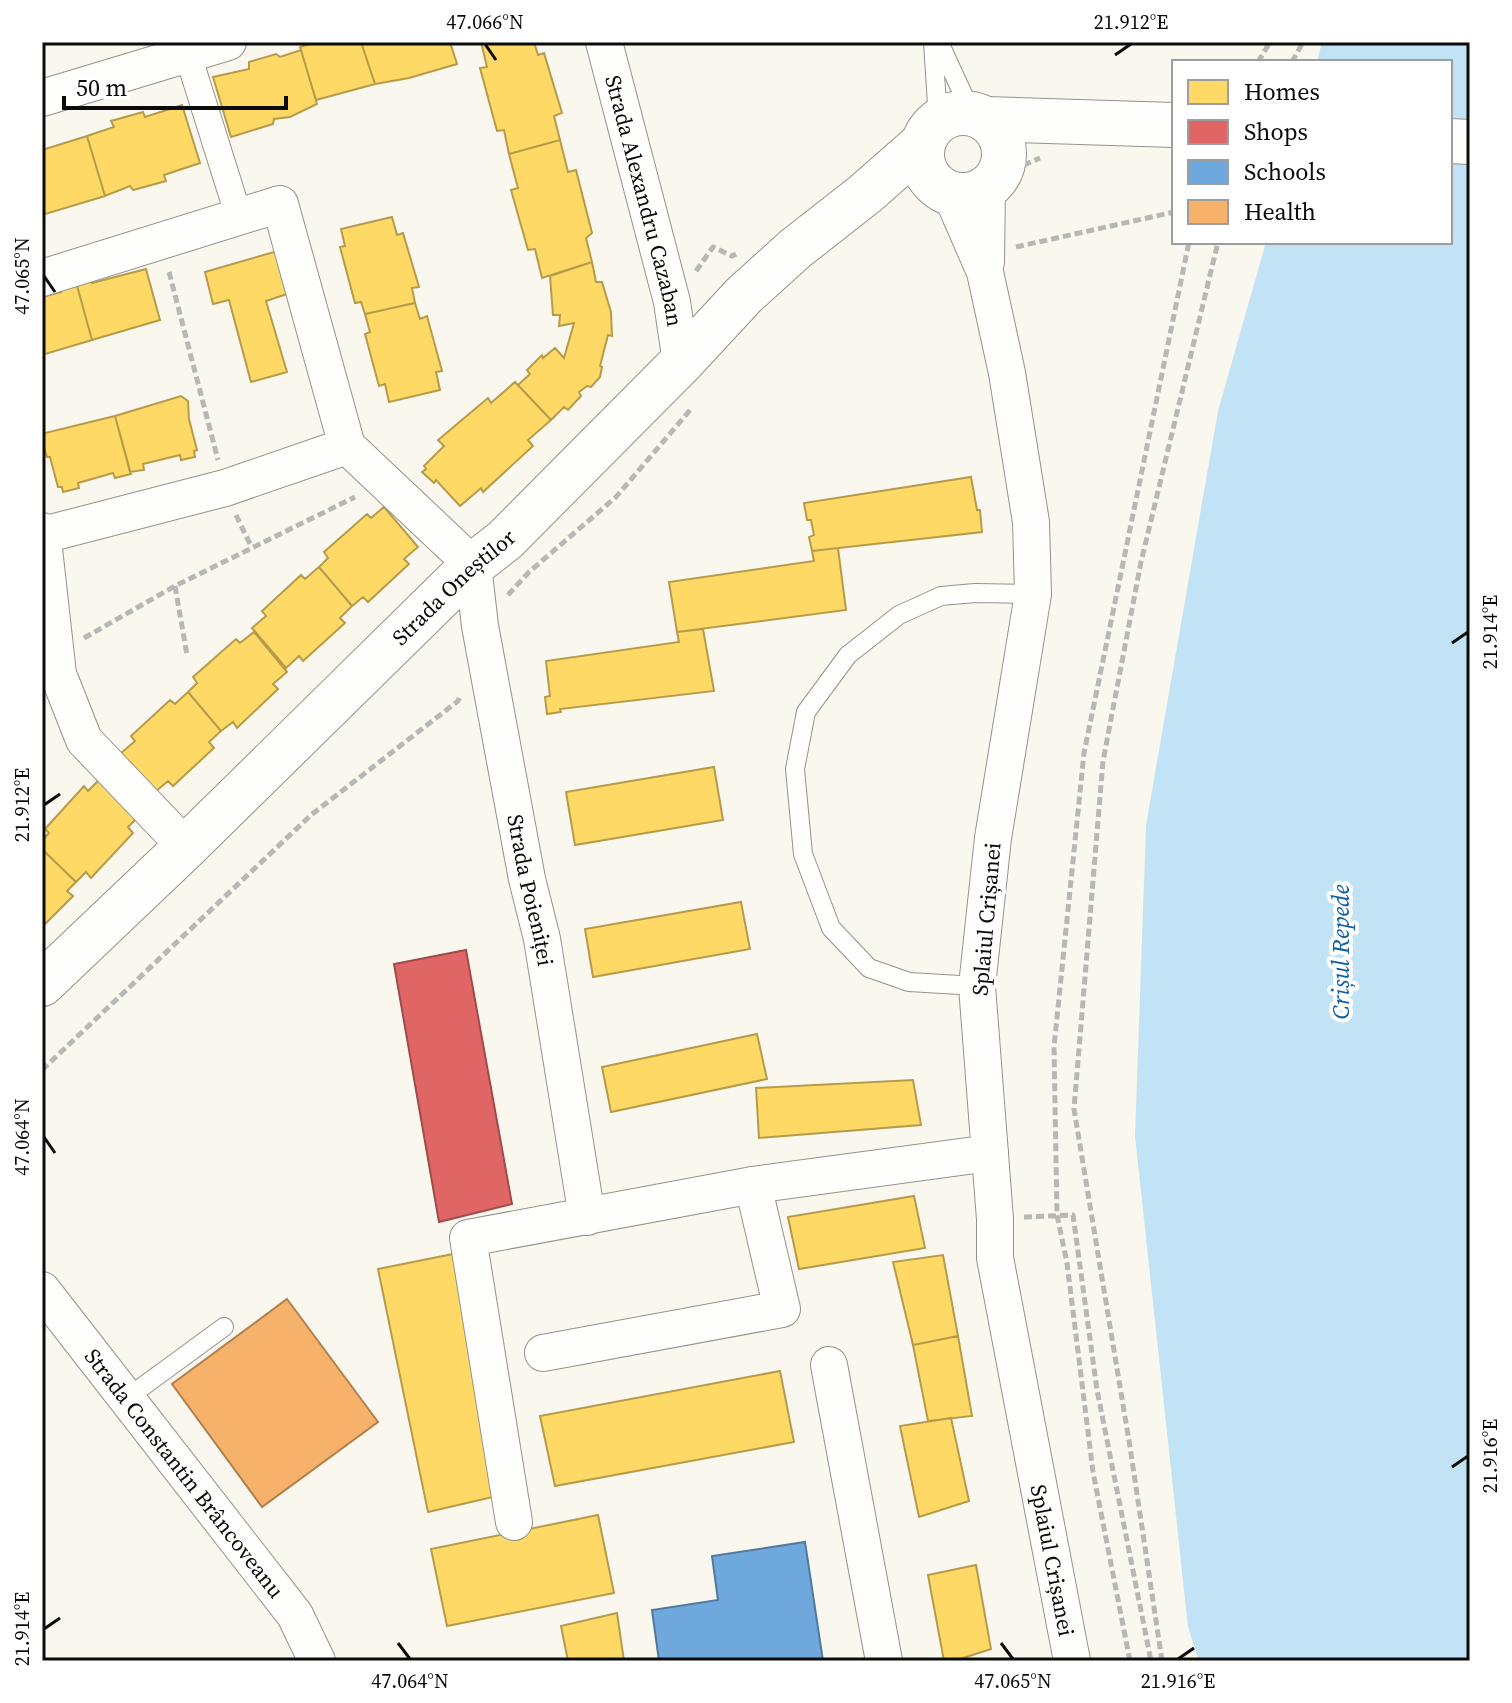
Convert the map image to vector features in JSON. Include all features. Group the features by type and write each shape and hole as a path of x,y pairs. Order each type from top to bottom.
{"street":[{"path":"42,98 228,42"},
{"name":"Strada Alexandru Cazaban","path":"604,42 672,302 681,363"},
{"path":"188,55 239,217"},
{"name":"Strada Oneștilor","path":"42,984 473,565 505,540 744,295 796,248 865,194 967,157 1056,142 1089,121 1153,124"},
{"name":"Splaiul Crișanei","path":"967,157 990,259 1031,522 1033,594 993,838 977,986 995,1219 995,1258 1072,1661"},
{"path":"42,278 280,204 347,446 473,565"},
{"path":"186,847 84,740 50,674 55,636 42,533 225,488 347,446"},
{"name":"Strada Poieniței","path":"473,565 480,626 527,879 542,939 587,1217"},
{"path":"514,1522 468,1238 753,1185 990,1153"},
{"path":"543,1353 782,1309 753,1185"},
{"name":"Strada Constantin Brâncoveanu","path":"42,1290 295,1615 317,1661"},
{"path":"829,1365 884,1661"}],"lane":[{"path":"936,42 967,157"},
{"path":"936,42 967,157"},
{"path":"977,986 909,982 869,968 831,928 803,854 795,769 806,712 848,655 899,615 941,596 1033,594"},
{"path":"127,1398 224,1327"}],"path":[{"path":"1259,60 1270,42"},
{"path":"1293,60 1303,42"},
{"path":"967,157 1026,164 1048,154"},
{"path":"990,259 1172,213"},
{"path":"161,241 225,488"},
{"path":"1130,1661 1093,1472 1067,1263 1057,1215 1054,1047 1084,753 1189,244"},
{"path":"1162,1661 1074,1109 1103,761 1141,562 1218,244"},
{"path":"480,626 529,572 616,497 695,404"},
{"path":"55,636 85,638 251,546 385,483"},
{"path":"175,586 187,655"},
{"path":"42,1070 311,815 458,701 462,688"},
{"path":"995,1219 1073,1215 1097,1390 1151,1661"}],"water":[{"name":"Crișul Repede","path":"1322,42 1470,42 1470,1208 1467,1228 1470,1249 1470,1661 1199,1661 1188,1627 1135,1136 1146,825 1218,411 1265,244 1452,244 1452,60 1318,60"}],"building: Homes":[{"path":"318,42 361,42 375,84 316,100 300,47"},
{"path":"361,42 450,42 457,64 375,84"},
{"path":"481,42 534,42 538,55 544,53 562,113 554,116 560,140 509,154 504,130 497,131 480,68 487,67"},
{"path":"301,50 317,104 290,117 274,119 273,124 231,137 213,77 249,69 249,62"},
{"path":"182,105 200,163 164,175 166,181 133,190 130,186 105,196 87,136 114,127 111,121 143,112 145,117"},
{"path":"87,136 105,196 42,215 42,150"},
{"path":"560,140 568,172 576,170 592,233 586,238 592,262 542,278 535,249 528,250 511,190 518,188 509,154"},
{"path":"392,217 397,235 403,233 419,287 412,288 415,303 365,314 361,302 355,303 340,247 345,246 341,229"},
{"path":"281,250 293,292 266,301 287,372 251,382 229,300 213,304 205,272"},
{"path":"592,262 596,282 602,282 611,312 612,336 608,335 600,377 591,387 587,386 579,392 581,396 568,410 564,407 551,420 518,385 530,374 527,370 542,355 543,358 555,348 564,358 574,323 559,326 560,315 553,315 550,276"},
{"path":"146,269 160,320 92,340 76,282 91,279 92,283"},
{"path":"76,282 92,340 42,355 42,297 61,292 60,286"},
{"path":"415,303 420,319 427,316 442,371 436,372 440,390 389,402 385,384 379,386 365,334 370,332 365,314"},
{"path":"515,382 551,420 528,440 533,446 483,492 481,488 460,506 436,480 434,483 422,472 426,469 424,466 444,446 438,440 488,398 491,403"},
{"path":"181,396 188,401 197,450 194,451 195,457 181,460 180,455 143,464 144,470 130,472 115,416"},
{"path":"115,416 131,474 115,478 113,473 78,483 79,488 63,492 62,487 58,487 42,441 45,433"},
{"path":"971,477 982,532 812,551 809,537 814,535 804,503"},
{"path":"384,507 418,547 404,559 409,564 368,602 363,597 352,606 319,567 328,558 324,552 367,514 371,518"},
{"path":"838,548 846,610 677,632 669,582 814,561 812,551"},
{"path":"319,567 352,606 340,618 345,623 303,661 299,656 286,668 252,628 266,616 262,611 301,575 305,579"},
{"path":"703,629 714,691 560,709 561,712 547,714 545,697 550,696 546,661 679,642 677,632"},
{"path":"254,632 287,672 273,684 278,689 237,728 233,722 221,731 188,692 197,683 193,677 236,639 240,643"},
{"path":"188,692 221,731 209,742 214,748 173,786 168,781 154,793 121,753 135,741 131,736 170,700 175,704"},
{"path":"714,767 723,820 575,845 566,792"},
{"path":"102,777 140,815 128,827 133,833 91,878 86,872 76,882 42,849 42,841 49,833 45,829 84,786 88,791"},
{"path":"42,849 76,882 67,891 73,896 42,927"},
{"path":"741,902 750,949 593,977 585,929"},
{"path":"757,1034 767,1079 611,1112 602,1067"},
{"path":"913,1080 921,1125 759,1138 756,1088"},
{"path":"914,1196 925,1248 799,1269 788,1217"},
{"path":"453,1254 497,1496 428,1512 378,1269"},
{"path":"943,1255 958,1336 913,1345 893,1262"},
{"path":"958,1336 972,1416 928,1421 913,1345"},
{"path":"780,1371 794,1442 555,1486 540,1416"},
{"path":"951,1418 969,1501 919,1517 900,1426"},
{"path":"598,1515 614,1593 447,1626 431,1549"},
{"path":"976,1565 991,1649 954,1661 944,1661 928,1575"},
{"path":"617,1613 624,1661 568,1661 561,1626"}],"building: Shops":[{"path":"466,950 512,1204 439,1222 394,964"}],"building: Schools":[{"path":"805,1542 823,1661 659,1661 652,1610 718,1600 712,1556"}],"building: Health":[{"path":"287,1299 378,1422 262,1507 172,1384"}]}
